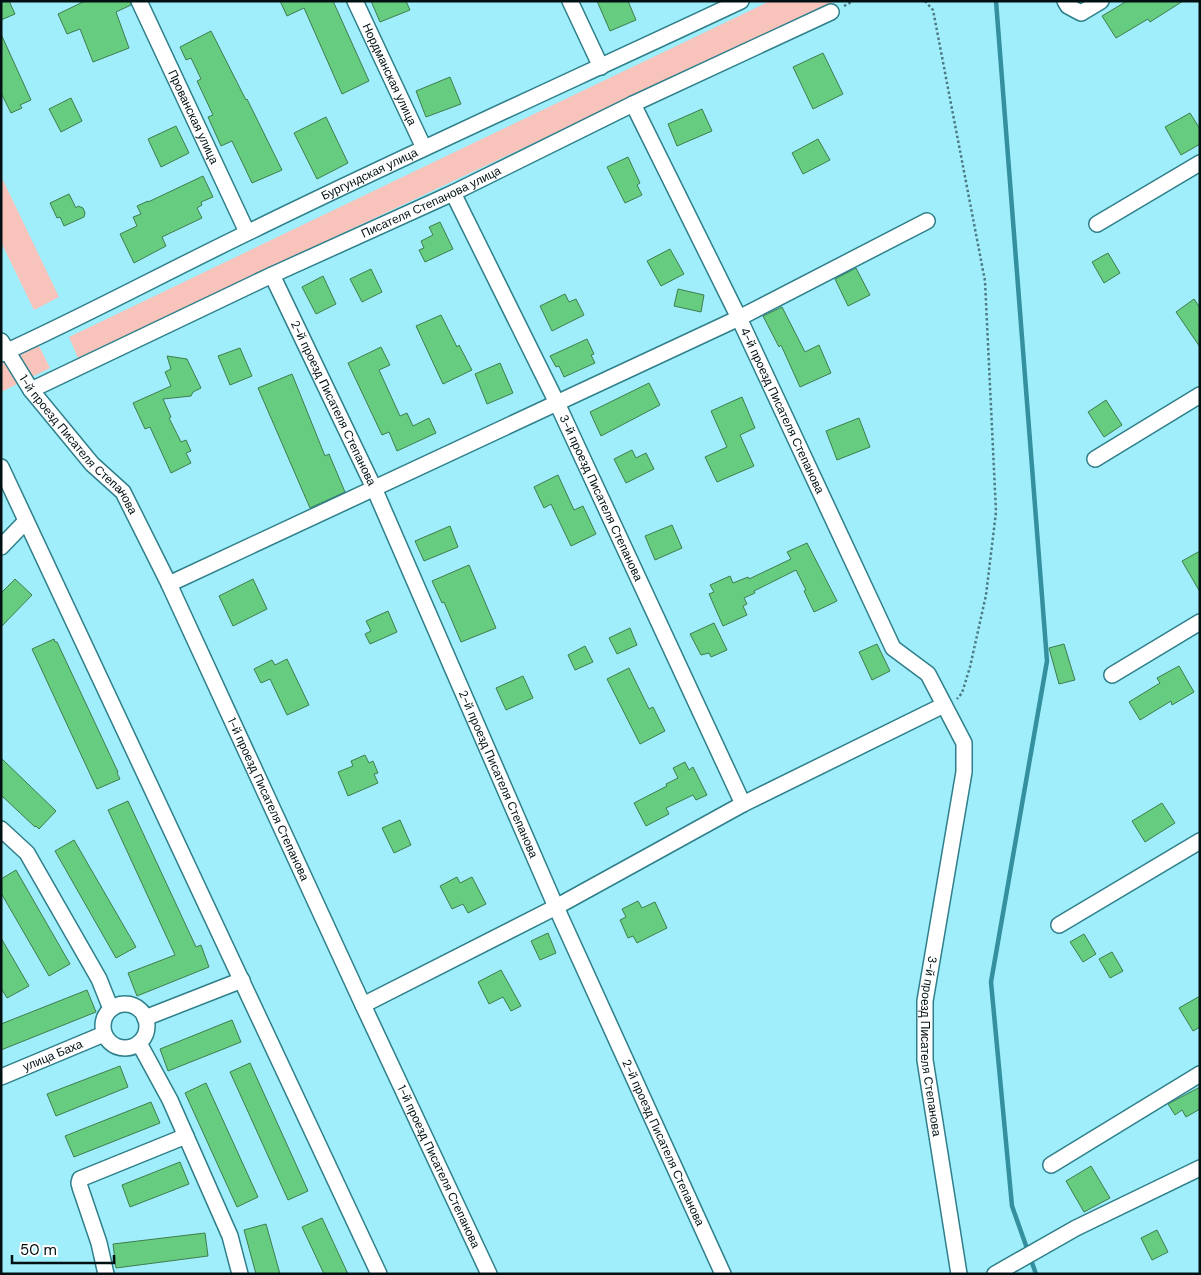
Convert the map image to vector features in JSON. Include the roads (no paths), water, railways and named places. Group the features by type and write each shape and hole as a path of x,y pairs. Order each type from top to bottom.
{"street":[{"name":"Прованская улица","path":"139,1 247,232"},
{"name":"Нордманская улица","path":"355,1 424,148"},
{"path":"570,1 601,67"},
{"name":"Бургундская улица","path":"3,349 99,307 247,232 741,1"},
{"path":"1065,1 1075,12 1081,13 1101,1"},
{"name":"Писателя Степанова улица","path":"31,390 272,275 453,193 632,104 831,12"},
{"name":"4-й проезд Писателя Степанова","path":"632,104 739,318 893,648 928,674 945,709"},
{"path":"1097,224 1200,163"},
{"name":"3-й проезд Писателя Степанова","path":"453,193 557,403 743,804"},
{"path":"169,584 739,318 927,221"},
{"name":"2-й проезд Писателя Степанова","path":"272,275 374,488 556,907 723,1274"},
{"name":"1-й проезд Писателя Степанова","path":"3,349 31,390 92,464 124,492 169,584 488,1274"},
{"path":"1095,459 1200,395"},
{"path":"1,467 379,1274"},
{"path":"1,547 26,521"},
{"path":"1112,676 1200,622"},
{"path":"362,1005 556,907 743,804 945,709"},
{"name":"3-й проезд Писателя Степанова","path":"945,709 964,743 964,772 925,1001 925,1060 958,1274"},
{"path":"1,829 27,853 99,979 111,1010"},
{"path":"1059,925 1200,841"},
{"path":"145,1018 242,980"},
{"path":"123,1004 136,1008 145,1018 146,1032 139,1043 126,1048 119,1048 108,1040 104,1034 104,1021 111,1010 123,1004"},
{"name":"улица Баха","path":"1,1077 104,1034"},
{"path":"139,1043 170,1100 230,1236 240,1274"},
{"path":"1051,1165 1200,1074"},
{"path":"106,1274 99,1242 80,1187 80,1179 186,1136"},
{"path":"998,1272 1076,1228 1200,1168"}],"waterway":[{"path":"996,1 1047,661 991,982 1012,1206 1036,1274"}]}
